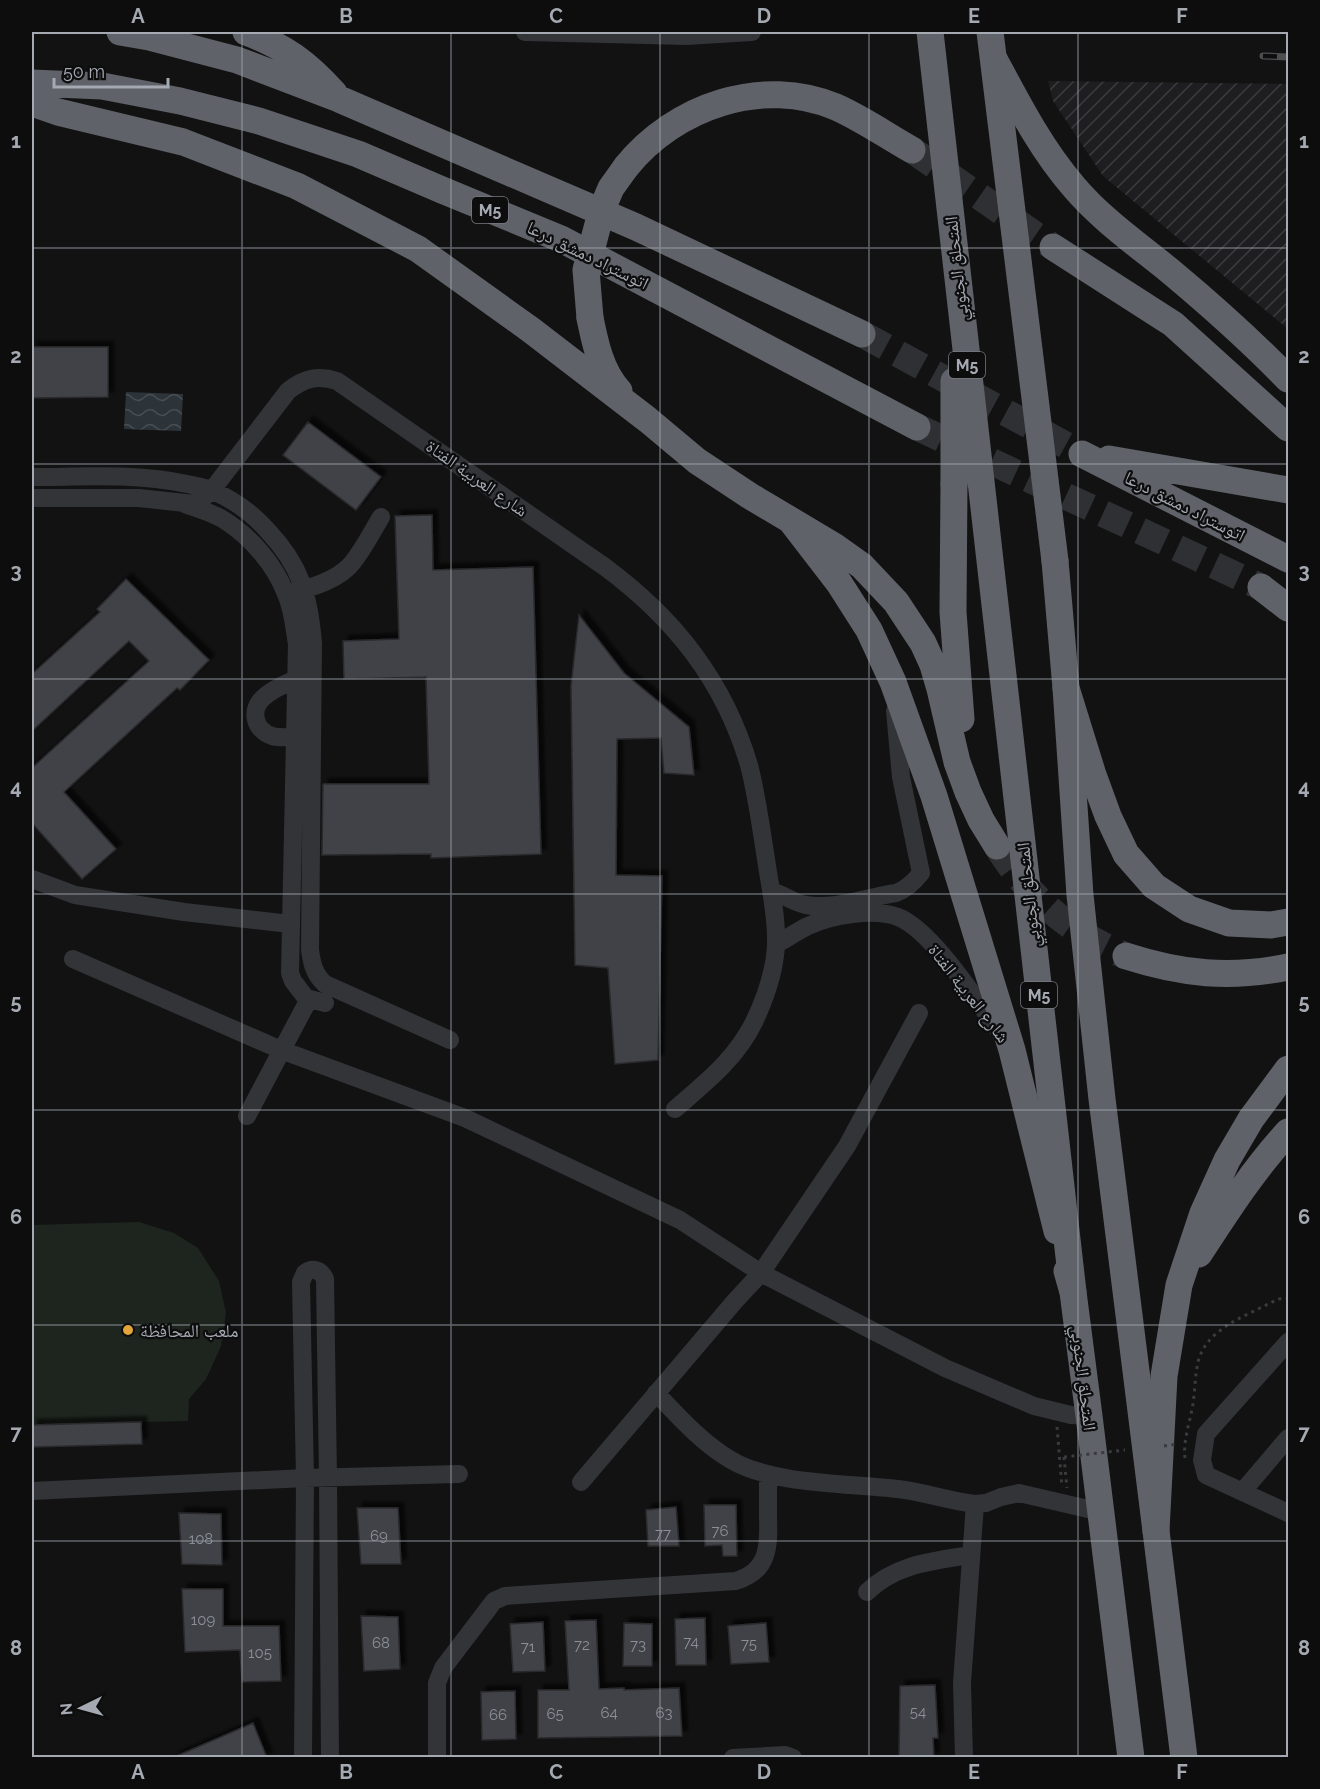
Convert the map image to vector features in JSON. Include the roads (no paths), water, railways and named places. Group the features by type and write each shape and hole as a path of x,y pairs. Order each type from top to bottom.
{"highway":[{"name":"M5","path":"120,32 149,37 237,60 339,99 636,227 862,334"},
{"path":"246,32 275,43 298,58 316,73 339,99"},
{"name":"المتحلق الجنوبي","path":"930,32 1073,1292 1131,1758"},
{"path":"990,32 1055,561 1080,895 1104,1111 1184,1758"},
{"path":"994,59 1031,127 1074,188 1100,213 1216,309 1288,379"},
{"name":"اتوستراد دمشق درعا","path":"32,83 102,86 180,101 259,121 358,154 561,239 917,427"},
{"path":"648,420 614,386 597,351 590,318 586,270 602,209 611,188 646,145 658,134 706,108 730,100 770,94 806,98 835,107 912,150"},
{"path":"32,103 58,112 183,142 297,186 418,249 531,330 648,420 697,461 834,546 862,566 896,602 910,622 933,665 957,762 968,792 997,846"},
{"path":"1053,247 1173,324 1288,391"},
{"path":"957,278 954,344 953,612 962,742 968,792"},
{"path":"1173,324 1288,428"},
{"name":"اتوستراد دمشق درعا","path":"1288,490 1082,454 1288,559"},
{"path":"792,522 839,583 869,630 893,682 934,796 1012,1050 1073,1292"},
{"path":"1288,600 1261,587 1288,608"},
{"path":"1066,688 1108,816 1126,854 1154,886 1189,909 1229,923 1271,926 1288,922"},
{"path":"1126,956 1182,971 1212,974 1241,974 1288,967"},
{"path":"1156,1531 1164,1376 1179,1285 1203,1213 1227,1160 1251,1119 1288,1069"},
{"path":"1179,1285 1265,1157 1288,1132"}],"street":[{"path":"525,32 686,36 752,32"},
{"path":"32,118 58,112"},
{"name":"شارع العربية الفتاة","path":"185,504 194,504 212,490 288,391 306,379 327,378 337,381 605,567 634,589 676,631 704,668 737,731 749,765 757,800 771,891 776,944 807,926 844,910 904,890 921,873 901,777 893,682"},
{"path":"32,477 141,477 212,490 237,503 279,542 294,564 305,590 313,643 301,746 290,924 291,977 304,995 317,1001 281,1050 247,1116"},
{"path":"32,498 139,498 185,504 223,519 242,533 262,553 286,594 293,616 297,644 296,678 311,964 317,976 325,984 450,1040"},
{"path":"286,594 305,590 338,576 352,564 381,517"},
{"path":"296,678 266,695 257,705 255,712 258,724 265,733 301,746"},
{"path":"32,879 75,895 184,912 290,924"},
{"name":"شارع العربية الفتاة","path":"771,891 809,906 883,913 900,918 919,932 950,965 1012,1050"},
{"path":"675,1109 724,1066 742,1042 760,1008 771,974 776,944"},
{"path":"74,959 281,1050 476,1123 680,1220 761,1273 945,1368 1034,1406 1089,1416"},
{"path":"581,1482 761,1273 847,1146 919,1013"},
{"path":"303,1758 305,1478 301,1282 305,1273 314,1269 319,1271 325,1279 330,1758"},
{"path":"1288,1342 1206,1434 1202,1460 1206,1475 1288,1513"},
{"path":"656,1393 716,1450 732,1461 768,1474 899,1489 975,1504 1018,1493 1101,1512"},
{"path":"1242,1492 1288,1438"},
{"path":"32,1491 305,1478 459,1474"},
{"path":"437,1758 437,1683 443,1668 494,1601 505,1596 736,1581 748,1577 758,1569 769,1544 768,1474"},
{"path":"964,1758 962,1683 975,1504"},
{"path":"867,1592 877,1582 900,1569 971,1555"},
{"path":"733,1758 784,1755 793,1758"}],"water":[{"path":"126,392 183,394 181,431 124,429"}],"tunnel":[{"path":"912,150 1053,247"},
{"path":"862,334 1082,454"},
{"path":"917,427 1261,587"},
{"path":"997,846 1023,882 1052,912 1086,936 1126,956"}],"railway":[{"path":"1263,56 1288,57"}],"place":[{"name":"ملعب المحافظة","path":"128,1330"}]}
